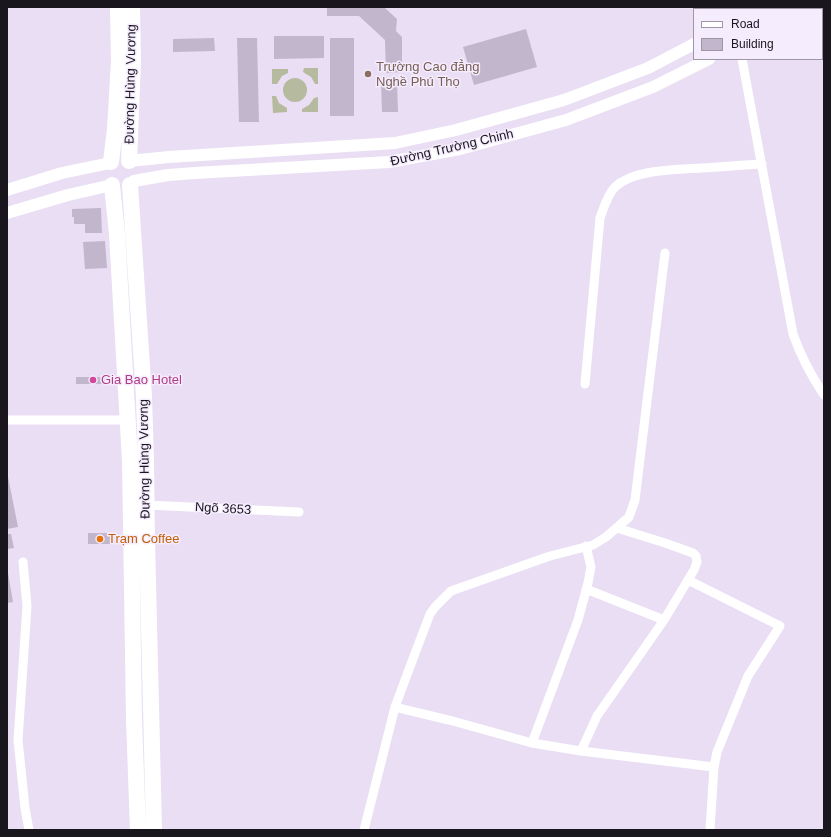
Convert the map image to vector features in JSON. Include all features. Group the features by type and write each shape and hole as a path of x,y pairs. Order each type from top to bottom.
{"highway":[{"name":"Đường Hùng Vương","path":"110,163 115,129 119,61 118,7"},
{"name":"Đường Hùng Vương","path":"129,161 133,62 132,7"},
{"path":"124,159 129,161 134,166 136,174 132,183 126,187 116,188 108,181 106,169 114,160 124,159"},
{"name":"Đường Hùng Vương","path":"132,183 144,397 154,830"},
{"name":"Đường Hùng Vương","path":"112,185 117,234 130,461 134,720 138,830"}],"main road":[{"name":"Đường Trường Chinh","path":"129,161 169,157 396,143 456,130 564,100 648,68 693,45"},
{"name":"Đường Trường Chinh","path":"132,183 188,174 390,162 453,150 566,120 653,87 707,60"},
{"path":"7,190 62,173 110,163"},
{"path":"7,213 68,194 112,185"}],"street":[{"path":"742,60 793,334 817,384 824,395"},
{"path":"585,384 600,218 607,199 614,188 622,182 636,176 658,171 762,164"},
{"path":"364,830 395,707 430,614 451,591 550,556 593,544 606,537 629,517 635,500 665,253"},
{"path":"7,420 128,420"},
{"name":"Ngõ 3653","path":"146,505 299,512"},
{"path":"581,751 597,716 664,620 694,570 697,562 696,556 693,553 617,528"},
{"path":"532,743 578,620 591,566 586,546"},
{"path":"23,562 27,606 18,740 29,830"},
{"path":"688,580 780,626 748,676 717,752 714,768 710,830"},
{"path":"586,589 664,620"},
{"path":"395,707 532,743 581,751 714,768"}],"green space":[{"path":"304,68 318,68 318,84 315,84 311,77 303,72"},
{"path":"272,69 288,69 288,73 282,76 277,84 272,84"},
{"path":"295,78 304,81 307,90 304,99 295,102 286,99 283,90 286,81"},
{"path":"272,96 276,96 279,103 287,108 287,112 273,113"},
{"path":"318,97 318,112 302,112 302,109 309,105 314,98"}],"building":[{"path":"327,7 384,7 397,19 396,31 402,37 402,72 386,73 385,40 359,16 327,16"},
{"path":"526,29 537,67 474,85 463,47"},
{"path":"274,36 324,36 324,58 274,59"},
{"path":"214,38 215,51 173,52 173,39"},
{"path":"237,38 257,38 259,122 239,122"},
{"path":"330,38 354,38 354,116 330,116"},
{"path":"397,81 398,112 382,112 381,82"},
{"path":"101,208 102,233 85,233 85,224 74,224 72,209"},
{"path":"105,241 107,268 85,269 83,242"},
{"name":"Gia Bao Hotel","path":"76,377 110,377 110,384 76,384"},
{"path":"7,477 18,527 7,529"},
{"name":"Trạm Coffee","path":"88,533 111,533 112,544 88,544"},
{"path":"7,534 11,534 14,548 7,549"},
{"path":"7,573 13,602 7,603"}],"place":[{"name":"Trường Cao đẳng Nghề Phú Thọ","path":"368,74"},
{"name":"Gia Bao Hotel","path":"93,380"},
{"name":"Trạm Coffee","path":"100,539"}]}
